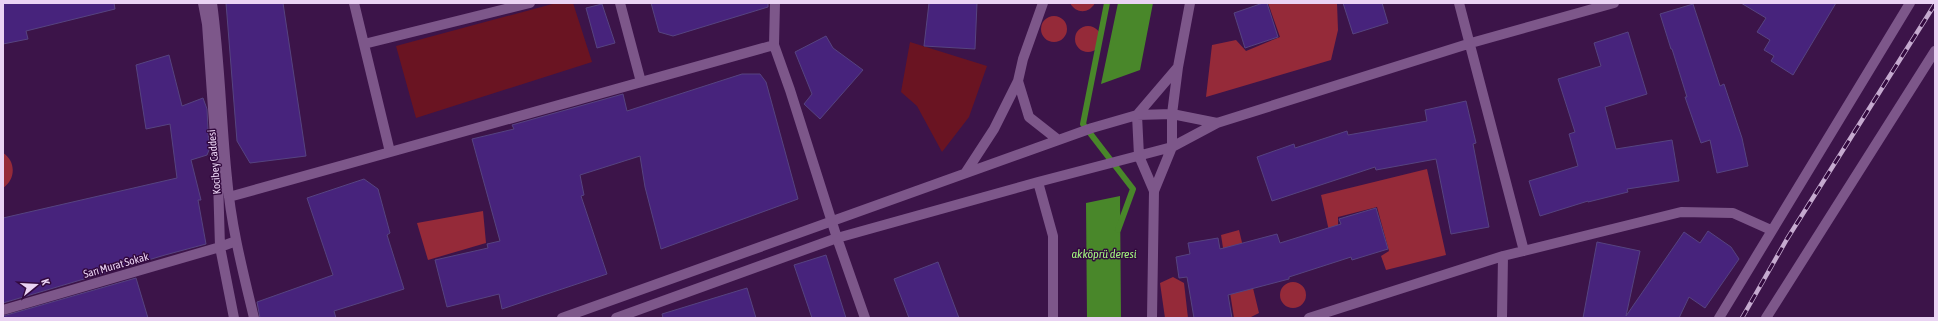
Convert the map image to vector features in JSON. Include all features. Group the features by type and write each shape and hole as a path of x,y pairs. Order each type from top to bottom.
{"street":[{"name":"Kocibey Caddesi","path":"203,3 207,24 218,179 220,247 234,318"},
{"name":"Kocibey Caddesi","path":"212,3 218,51 229,197 236,241 254,318"},
{"path":"354,3 390,152"},
{"path":"364,44 530,3"},
{"path":"620,3 641,82"},
{"path":"775,3 774,45 837,238 865,318"},
{"path":"966,172 994,129 1018,81 1022,59 1043,3"},
{"path":"1152,318 1154,191 1172,147 1172,114 1178,67 1190,3"},
{"path":"1459,3 1524,251"},
{"path":"616,318 837,238 1082,170 1172,147 1217,123 1470,44 1614,3"},
{"path":"1719,318 1910,3"},
{"path":"229,197 774,45"},
{"path":"1766,318 1780,293 1935,51"},
{"path":"1154,191 1139,156 1137,114 1178,67"},
{"path":"1018,81 1029,117 1057,139"},
{"path":"562,318 1057,139 1137,114 1172,114 1217,123"},
{"path":"1038,182 1053,236 1052,318"},
{"path":"1309,318 1503,256 1681,212 1733,213 1771,230"},
{"name":"Sarı Murat Sokak","path":"3,310 220,247 236,241"},
{"path":"1502,318 1503,256"},
{"path":"1770,318 1780,293"}],"shaded area":[{"path":"556,3 573,3 592,62 416,118 396,46"},
{"path":"1070,3 1095,3 1086,11 1079,11"},
{"path":"1268,3 1337,3 1338,30 1331,60 1206,97 1212,45 1236,40 1246,51 1280,37"},
{"path":"1054,16 1063,20 1067,29 1063,38 1054,42 1045,38 1041,29 1045,20"},
{"path":"1088,26 1097,30 1101,39 1097,48 1088,52 1079,48 1075,39 1079,30"},
{"path":"910,42 987,66 969,117 942,152 917,106 901,92"},
{"path":"3,153 10,161 13,170 10,180 3,188"},
{"path":"1427,169 1446,255 1386,270 1381,256 1389,251 1377,207 1338,217 1338,226 1329,231 1321,195"},
{"path":"483,211 486,243 428,260 417,223"},
{"path":"1239,230 1259,313 1249,318 1234,318 1221,235"},
{"path":"1173,277 1184,283 1188,318 1165,318 1160,283"},
{"path":"1293,282 1302,286 1306,295 1302,304 1293,308 1284,304 1280,295 1284,286"}],"water":[{"path":"1118,3 1153,3 1140,70 1101,84"},
{"name":"akköprü deresi","path":"1120,196 1121,318 1087,318 1086,203"}],"building":[{"path":"3,3 114,3 115,9 26,31 28,39 3,44"},
{"path":"226,3 283,3 306,156 250,163 237,141"},
{"path":"651,3 768,3 768,7 673,36 659,32"},
{"path":"929,3 977,3 975,49 924,46"},
{"path":"1267,3 1278,37 1245,48 1234,13"},
{"path":"1343,3 1382,3 1388,23 1353,34"},
{"path":"1741,3 1836,3 1793,75 1771,61 1774,56 1764,50 1770,40 1757,32 1766,18"},
{"path":"602,4 615,43 597,48 586,8"},
{"path":"1693,4 1720,86 1724,84 1742,138 1748,166 1717,173 1710,140 1701,143 1685,97 1687,97 1660,14"},
{"path":"1628,32 1647,94 1605,107 1616,149 1672,140 1679,181 1627,189 1628,192 1588,201 1540,216 1529,181 1578,166 1569,134 1575,132 1558,79 1601,66 1594,43"},
{"path":"826,36 833,48 863,70 820,119 804,104 812,94 795,52"},
{"path":"169,55 182,106 203,98 207,109 209,150 207,155 191,160 201,200 198,200 206,244 3,303 3,218 177,178 170,124 146,129 136,65"},
{"path":"742,74 760,74 766,82 798,199 661,249 645,187 640,156 580,175 584,195 581,196 607,274 502,309 499,294 447,307 435,260 488,248 487,244 500,241 472,139 514,129 512,125 623,94 627,111"},
{"path":"1466,101 1476,143 1473,144 1489,227 1451,234 1436,159 1376,170 1375,167 1272,201 1257,157 1294,144 1295,148 1347,131 1348,135 1427,121 1425,110"},
{"path":"364,179 378,189 390,233 387,235 404,289 334,311 336,318 260,318 257,302 333,275 307,198"},
{"path":"1376,208 1388,249 1352,260 1351,257 1289,277 1289,279 1228,295 1232,318 1194,318 1187,277 1179,278 1176,257 1190,254 1188,243 1218,238 1220,249 1277,234 1280,243 1341,224 1339,219"},
{"path":"1708,231 1731,247 1739,259 1705,308 1689,297 1679,318 1583,318 1597,242 1640,251 1626,316 1684,232 1700,243"},
{"path":"826,255 846,318 812,318 794,265"},
{"path":"938,262 959,318 909,318 894,279"},
{"path":"136,278 148,318 3,318 3,316"},
{"path":"747,288 756,318 663,318 662,314"}],"waterway":[{"path":"1107,3 1083,124 1133,189 1118,230"}],"railway":[{"path":"1742,318 1787,239 1935,4"}]}
